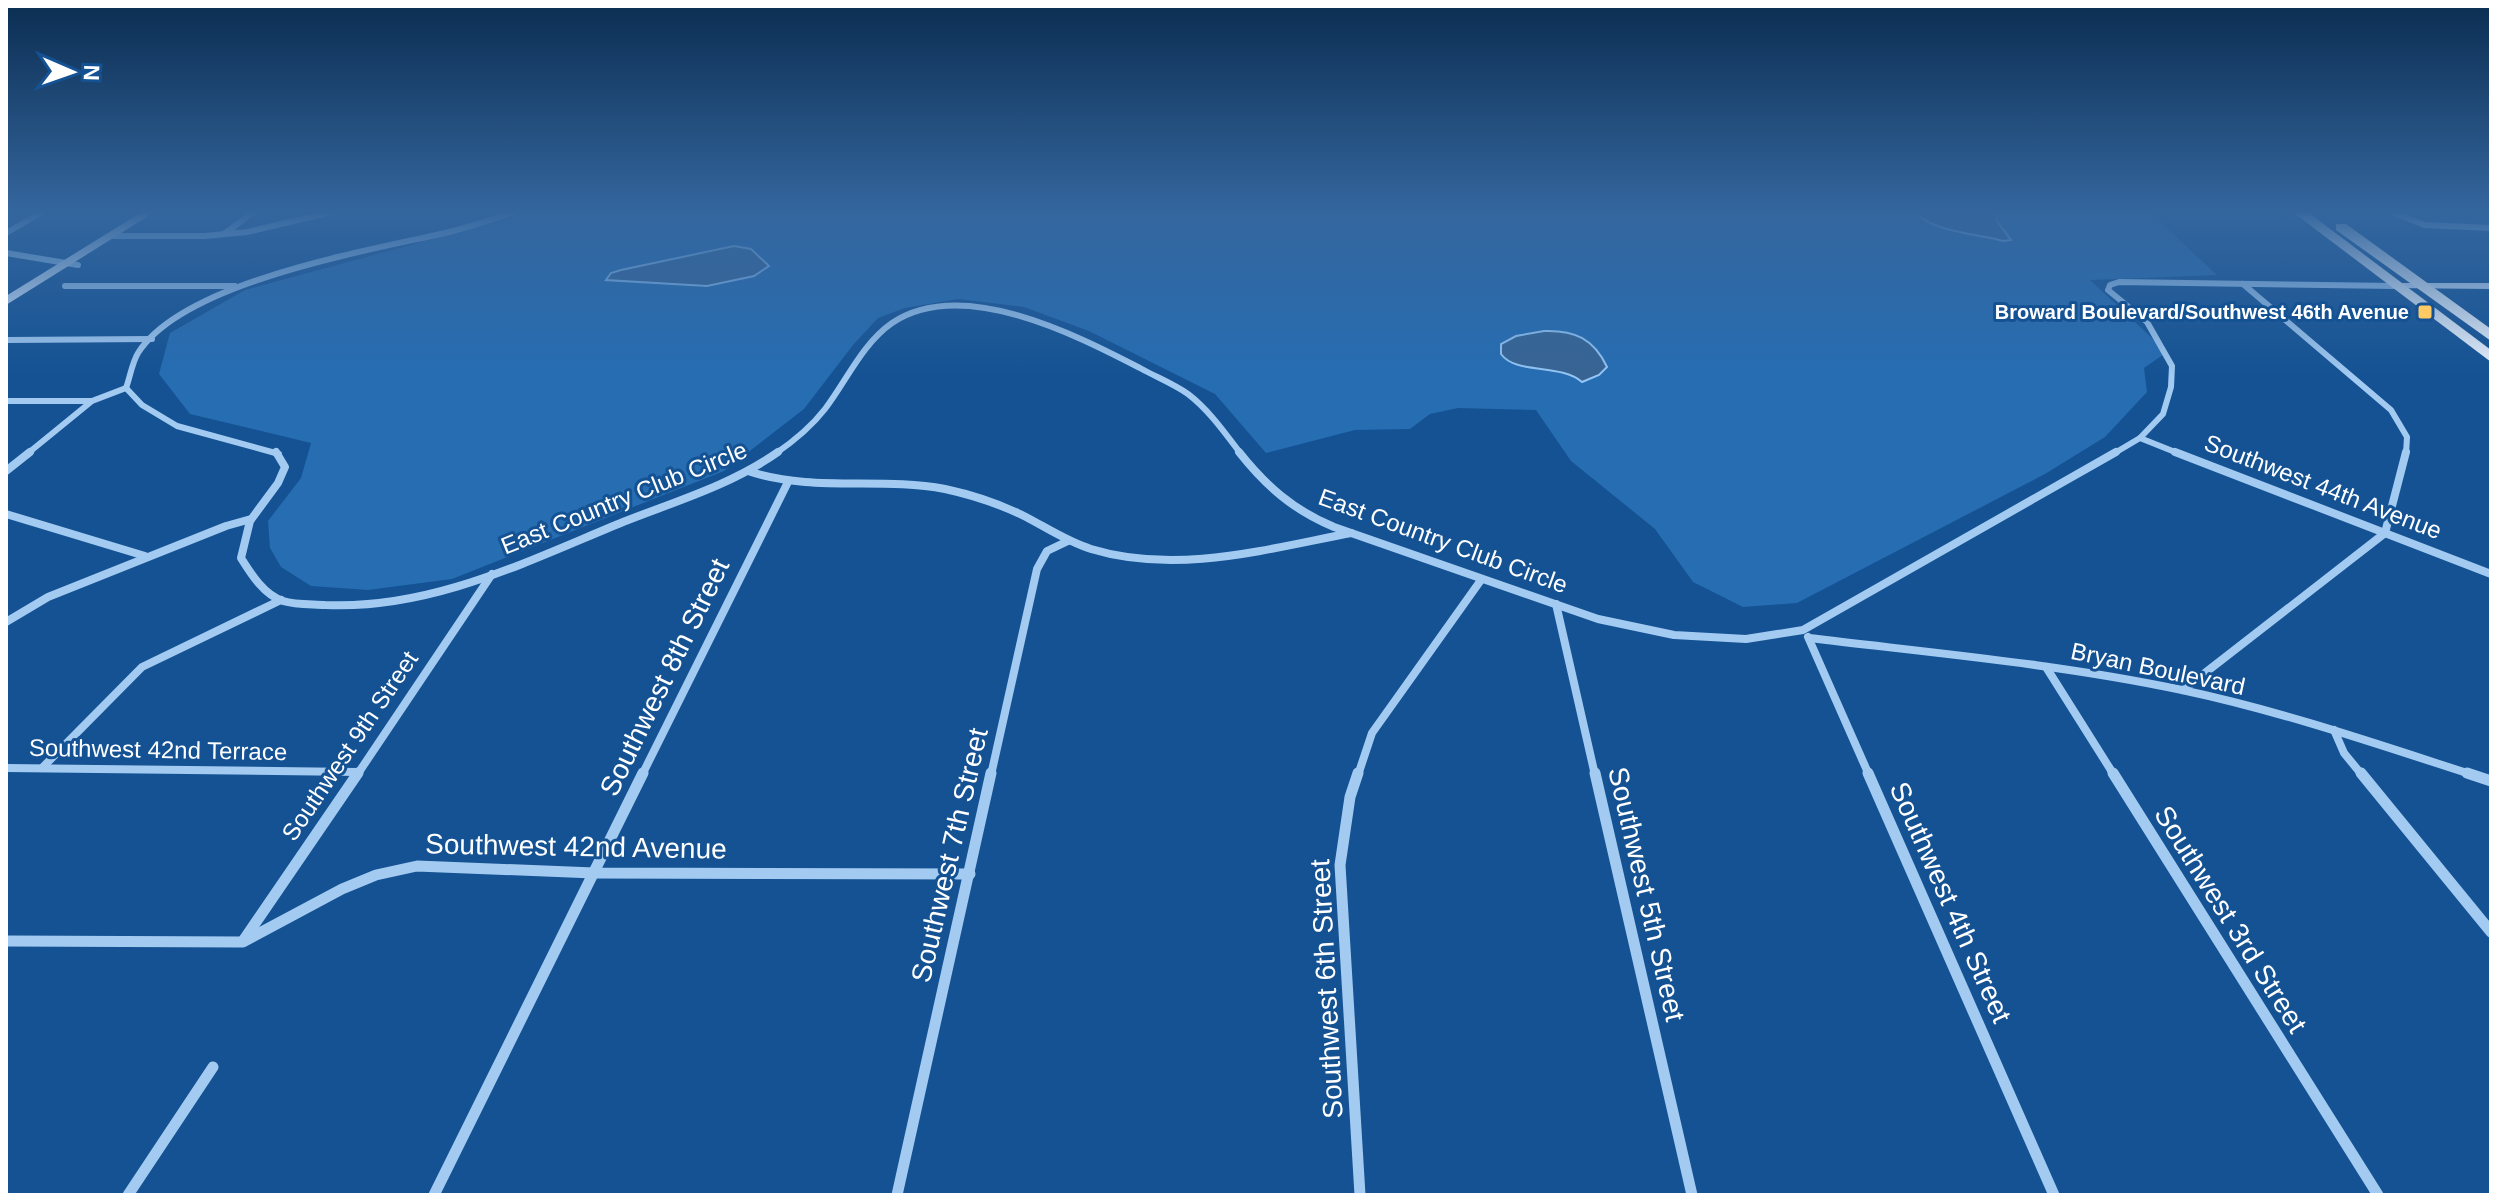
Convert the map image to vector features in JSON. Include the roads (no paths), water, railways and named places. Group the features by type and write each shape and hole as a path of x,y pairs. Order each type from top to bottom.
{"main road":[{"path":"6,301 68,266"},
{"path":"6,310 69,266"},
{"path":"2370,266 2491,357"},
{"path":"2394,266 2491,336"},
{"path":"2396,286 2491,286"}],"street":[{"path":"42,768 142,667 281,600 254,579 241,558 251,519 280,485 285,467 278,452 182,430 140,407 126,388 126,376 152,339 168,326 236,286 302,266"},
{"name":"East Country Club Circle","path":"281,600 328,607 374,605 425,594 492,574 751,472 815,421 873,342 891,324 910,313 942,307 975,307 1037,321 1187,393 1205,407 1227,432 1267,488 1313,518 1481,580 1627,626 1678,636 1728,639 1806,634 2140,438 2163,414 2171,387 2172,366 2147,322 2108,290 2110,285 2119,282 2242,284"},
{"path":"2242,284 2396,286"},
{"path":"2183,690 2385,533 2406,453 2407,437 2391,410 2242,284"},
{"path":"65,286 236,286"},
{"path":"6,340 152,339"},
{"path":"6,471 92,401 126,388"},
{"path":"6,401 92,401"},
{"name":"Southwest 44th Avenue","path":"2140,438 2491,574"},
{"path":"751,472 788,482 940,488 987,499 1068,541 1095,551 1161,561 1202,558 1352,533"},
{"name":"Southwest 8th Street","path":"434,1195 788,482"},
{"path":"6,514 145,557"},
{"path":"6,622 48,597 145,557 251,519"},
{"name":"Southwest 7th Street","path":"897,1195 1037,569 1047,551 1068,541"},
{"name":"Southwest 9th Street","path":"243,942 478,600 492,574"},
{"name":"Southwest 6th Street","path":"1360,1195 1340,865 1350,797 1372,733 1481,580"},
{"name":"Southwest 5th Street","path":"1556,604 1692,1195"},
{"name":"Bryan Boulevard","path":"1806,634 2046,667 2183,690 2334,730 2491,781"},
{"name":"Southwest 4th Street","path":"1806,634 2054,1195"},
{"name":"Southwest 3rd Street","path":"2046,667 2378,1195"},
{"path":"2334,730 2344,753 2491,932"},
{"name":"Southwest 42nd Terrace","path":"6,768 358,772"},
{"name":"Southwest 42nd Avenue","path":"6,941 243,942 342,889 376,875 417,866 594,873 970,874"},
{"path":"128,1195 213,1067"}],"place":[{"name":"Broward Boulevard/Southwest 46th Avenue","path":"2425,312"}]}
